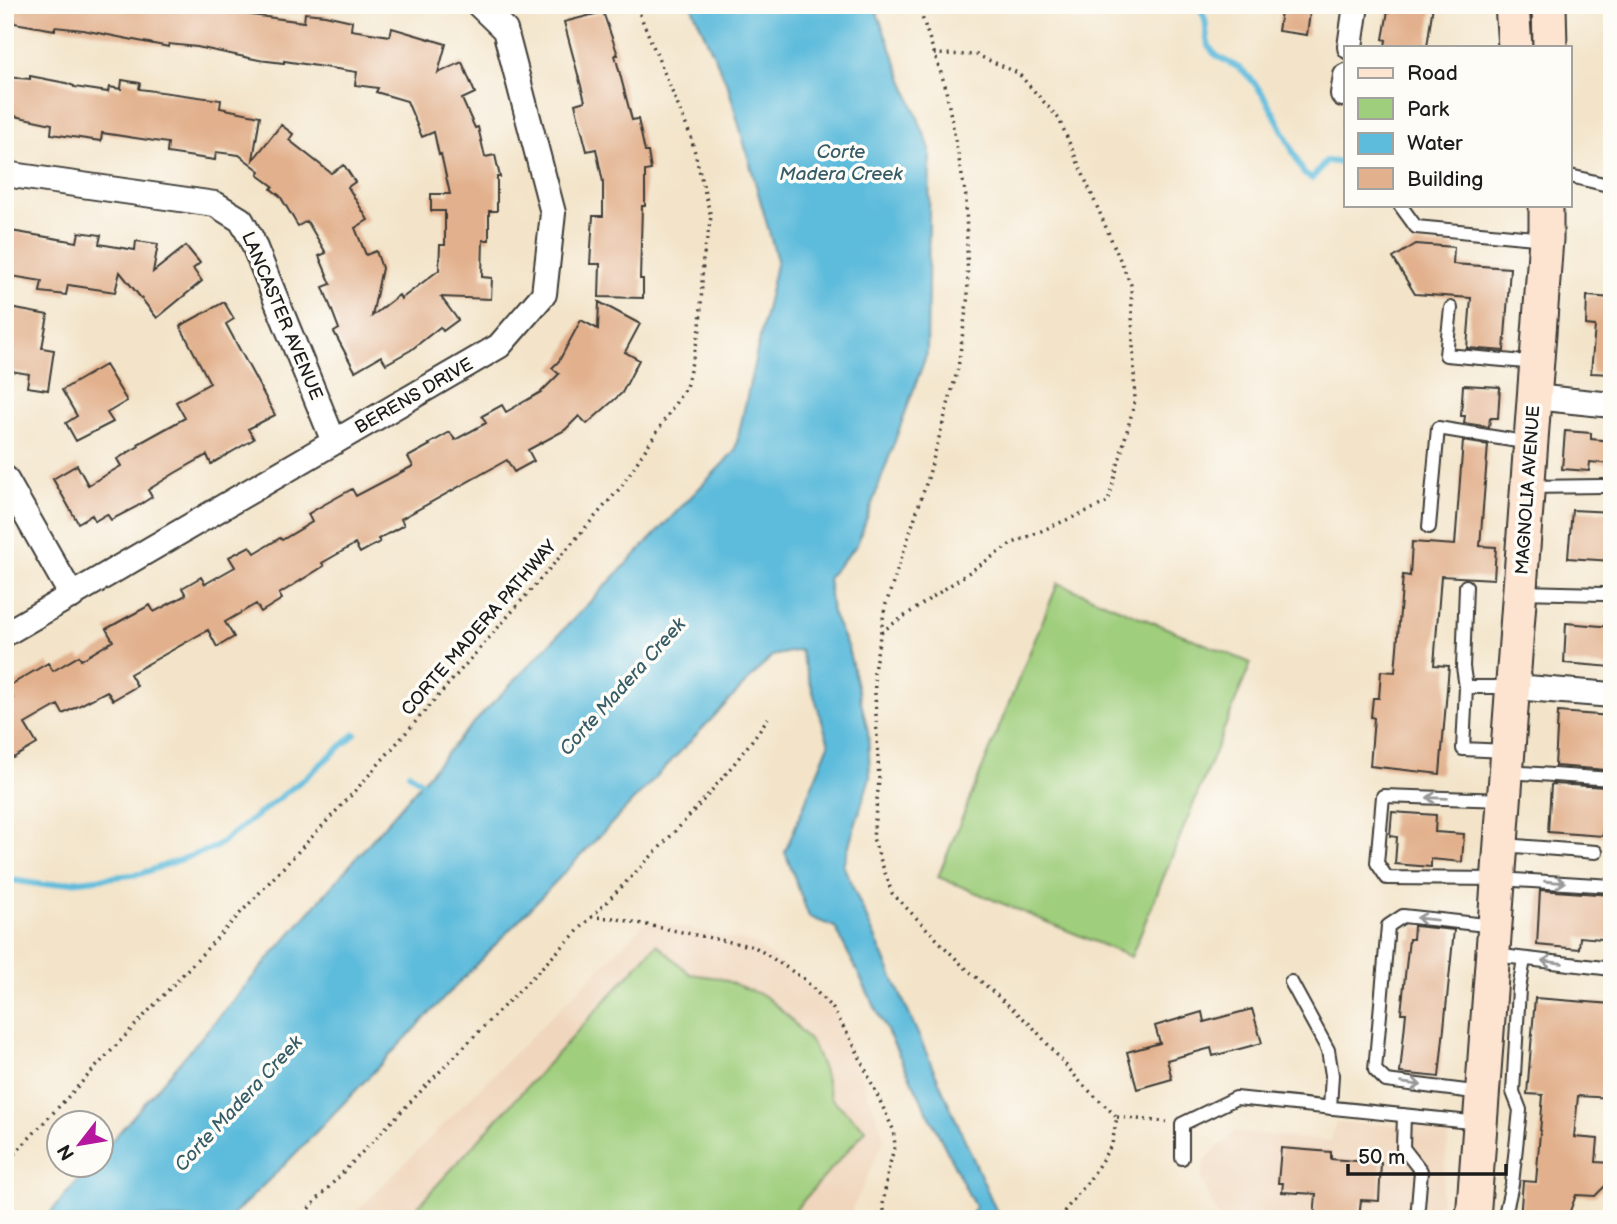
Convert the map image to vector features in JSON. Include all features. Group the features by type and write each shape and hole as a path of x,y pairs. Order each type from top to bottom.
{"main road":[{"path":"1549,5 1550,46"},
{"path":"1512,7 1515,46"},
{"path":"1512,7 1527,46"},
{"name":"MAGNOLIA AVENUE","path":"1473,1219 1492,1091 1504,947 1499,879 1545,214"}],"street":[{"name":"BERENS DRIVE","path":"5,634 499,346 544,294 553,213 505,30 479,5"},
{"path":"1350,46 1356,5"},
{"name":"LANCASTER AVENUE","path":"5,174 215,204 241,219 334,442"},
{"path":"1534,397 1612,405"},
{"path":"5,478 72,596"},
{"path":"1514,687 1612,695"}],"lane":[{"path":"1572,176 1612,186"},
{"path":"1401,206 1416,227 1545,214"},
{"path":"1451,308 1446,355 1536,363"},
{"path":"1429,527 1438,428 1531,443"},
{"path":"1528,486 1603,486"},
{"path":"1466,586 1463,750 1507,775"},
{"path":"1520,592 1603,594"},
{"path":"1466,687 1514,687"},
{"path":"1612,779 1507,775 1383,796 1377,863 1387,878 1499,879 1612,886"},
{"path":"1501,845 1596,852"},
{"path":"1504,1219 1512,1184 1520,1110 1513,1092 1386,1081 1375,1070 1388,926 1403,916 1504,947 1612,969"},
{"path":"1291,982 1328,1050 1332,1075 1330,1108"},
{"path":"1182,1158 1182,1124 1236,1098 1404,1115 1492,1091"},
{"path":"1404,1115 1403,1149 1421,1171 1417,1219"}],"path":[{"name":"CORTE MADERA PATHWAY","path":"5,1164 355,792 621,487 686,387 700,328 703,260 711,217 691,137 636,5"},
{"path":"918,5 945,85 966,197 968,295 958,368 928,478 885,607 874,671 879,780 873,838 892,893 961,964 1032,1026 1082,1084 1116,1117 1182,1124"},
{"path":"881,632 1011,544 1108,502 1135,401 1131,285 1059,118 1018,73 977,55 934,54"},
{"path":"299,1219 398,1113 710,794 744,753 768,718"},
{"path":"591,918 613,918 755,947 804,979 833,1009 855,1047 893,1129 895,1145 883,1205 886,1219"},
{"path":"1058,1219 1090,1179 1112,1144 1116,1117"}],"shaded area":[{"path":"648,920 756,944 834,1006 885,1138 848,1219 349,1219"},
{"path":"1335,1123 1438,1126 1449,1135 1438,1219 1219,1219 1201,1179 1205,1160 1234,1132 1331,1141"}],"green space":[{"path":"1058,583 1251,663 1131,957 938,877"},
{"path":"657,944 690,974 719,978 765,996 789,1017 812,1044 831,1098 866,1130 787,1219 406,1219"}],"water":[{"name":"Corte Madera Creek","path":"691,5 874,5 930,149 927,353 857,545 828,577 832,613 848,648 868,731 870,777 843,865 1000,1219 969,1219 975,1207 835,927 809,917 785,852 829,744 800,650 772,656 291,1158 229,1219 45,1219 80,1178 116,1178 116,1136 465,732 735,451 777,260 728,86"}],"building":[{"path":"5,5 239,5 237,13 304,22 305,13 325,15 352,21 351,30 390,36 392,28 446,44 438,73 462,62 475,93 462,99 475,128 478,127 485,157 495,155 500,177 497,177 497,211 489,211 489,240 483,240 482,277 492,278 491,299 441,297 458,320 443,331 440,327 411,350 386,364 381,356 355,371 334,332 339,329 323,287 331,284 319,256 326,253 307,221 298,226 280,196 271,189 273,186 258,175 260,171 239,155 216,152 215,160 167,153 168,143 102,133 101,141 51,134 52,124 5,114 5,77 30,79 30,76 108,92 109,87 121,89 122,80 140,83 139,89 221,100 220,108 260,116 253,160 281,125 293,134 289,140 331,173 344,165 355,182 348,187 368,220 355,228 366,255 376,251 382,268 372,316 399,295 401,299 439,270 440,245 445,245 445,211 431,211 431,194 450,194 441,154 439,155 434,132 422,137 407,101 376,92 378,88 355,85 357,72 259,60 197,47 169,44 169,47 83,30 55,27 55,30 14,23 5,20"},
{"path":"1282,5 1311,5 1307,35 1278,31"},
{"path":"1389,5 1433,5 1427,46 1385,46 1386,40 1383,39"},
{"path":"603,12 618,55 615,55 632,120 638,119 651,170 645,171 645,206 642,206 640,279 643,279 643,298 599,297 600,264 590,264 593,216 603,216 603,182 596,149 587,151 575,104 585,101 564,22"},
{"path":"5,230 77,242 79,232 101,235 99,244 135,250 136,241 158,244 153,272 186,246 200,263 193,269 202,281 157,318 120,272 115,292 68,285 66,295 40,292 42,281 5,275"},
{"path":"1416,244 1454,247 1453,264 1510,268 1504,351 1467,348 1471,298 1415,294 1393,258"},
{"path":"1587,296 1612,298 1612,374 1591,373 1595,326 1586,325"},
{"path":"224,302 234,319 226,324 275,415 248,429 254,439 211,464 207,455 175,473 148,490 152,497 136,507 111,520 107,514 95,521 92,515 78,523 53,479 77,465 88,485 121,466 117,459 139,446 138,444 185,418 176,402 210,383 180,326"},
{"path":"599,302 640,324 625,352 639,360 622,393 587,424 579,416 565,430 528,450 534,461 514,472 507,460 401,519 404,525 378,539 380,542 360,553 355,544 322,563 324,566 279,594 282,599 261,612 256,604 225,622 234,637 217,647 208,630 130,674 137,686 113,700 107,691 63,714 58,705 25,724 37,744 13,758 5,744 5,702 13,698 7,687 48,663 53,671 79,656 81,660 113,641 106,629 150,605 154,612 186,595 182,588 201,577 205,584 235,567 229,557 250,546 255,553 280,538 282,540 312,522 308,514 325,504 352,489 356,496 413,466 408,457 450,432 455,440 486,423 482,416 502,405 506,412 541,392 559,374 552,368 559,361 581,320 598,329"},
{"path":"5,307 48,315 42,348 54,350 48,390 27,387 29,374 5,370"},
{"path":"105,365 127,401 107,413 113,422 76,441 66,423 77,416 62,390"},
{"path":"1463,385 1500,387 1498,418 1490,418 1489,427 1464,423 1465,416 1461,416"},
{"path":"1565,431 1591,433 1591,439 1612,441 1612,464 1590,462 1589,471 1562,469"},
{"path":"1463,441 1488,445 1480,546 1496,547 1494,579 1441,576 1434,665 1449,666 1440,774 1370,766 1373,698 1379,698 1381,671 1395,672 1403,575 1410,576 1412,542 1455,545"},
{"path":"1572,510 1612,512 1612,561 1568,558"},
{"path":"1566,623 1612,627 1612,667 1564,663"},
{"path":"1558,712 1611,716 1607,770 1555,766"},
{"path":"1553,784 1606,787 1603,836 1548,832"},
{"path":"1392,812 1436,815 1435,832 1464,834 1462,862 1431,859 1431,867 1395,864 1397,837 1390,836"},
{"path":"1540,890 1612,895 1612,940 1580,937 1579,949 1537,945"},
{"path":"1414,926 1454,930 1439,1077 1400,1073 1406,1013 1401,1013 1409,939 1413,939"},
{"path":"1535,998 1612,1004 1612,1098 1578,1096 1574,1137 1598,1139 1596,1162 1612,1163 1612,1179 1595,1196 1576,1195 1567,1219 1520,1219 1523,1181 1536,1182 1543,1095 1527,1094"},
{"path":"1252,1009 1262,1043 1213,1056 1211,1048 1167,1060 1172,1079 1137,1089 1127,1052 1160,1043 1155,1026 1202,1012 1204,1022"},
{"path":"1281,1148 1331,1152 1331,1159 1381,1163 1379,1201 1361,1200 1359,1219 1314,1219 1316,1194 1282,1192 1283,1183 1278,1183"}],"waterway":[{"path":"1197,5 1206,22 1207,40 1212,51 1243,71 1262,93 1304,174 1312,179 1326,161 1344,163"},
{"path":"5,879 44,885 140,874 216,847 305,778 355,734"},
{"path":"409,773 427,787"}]}
